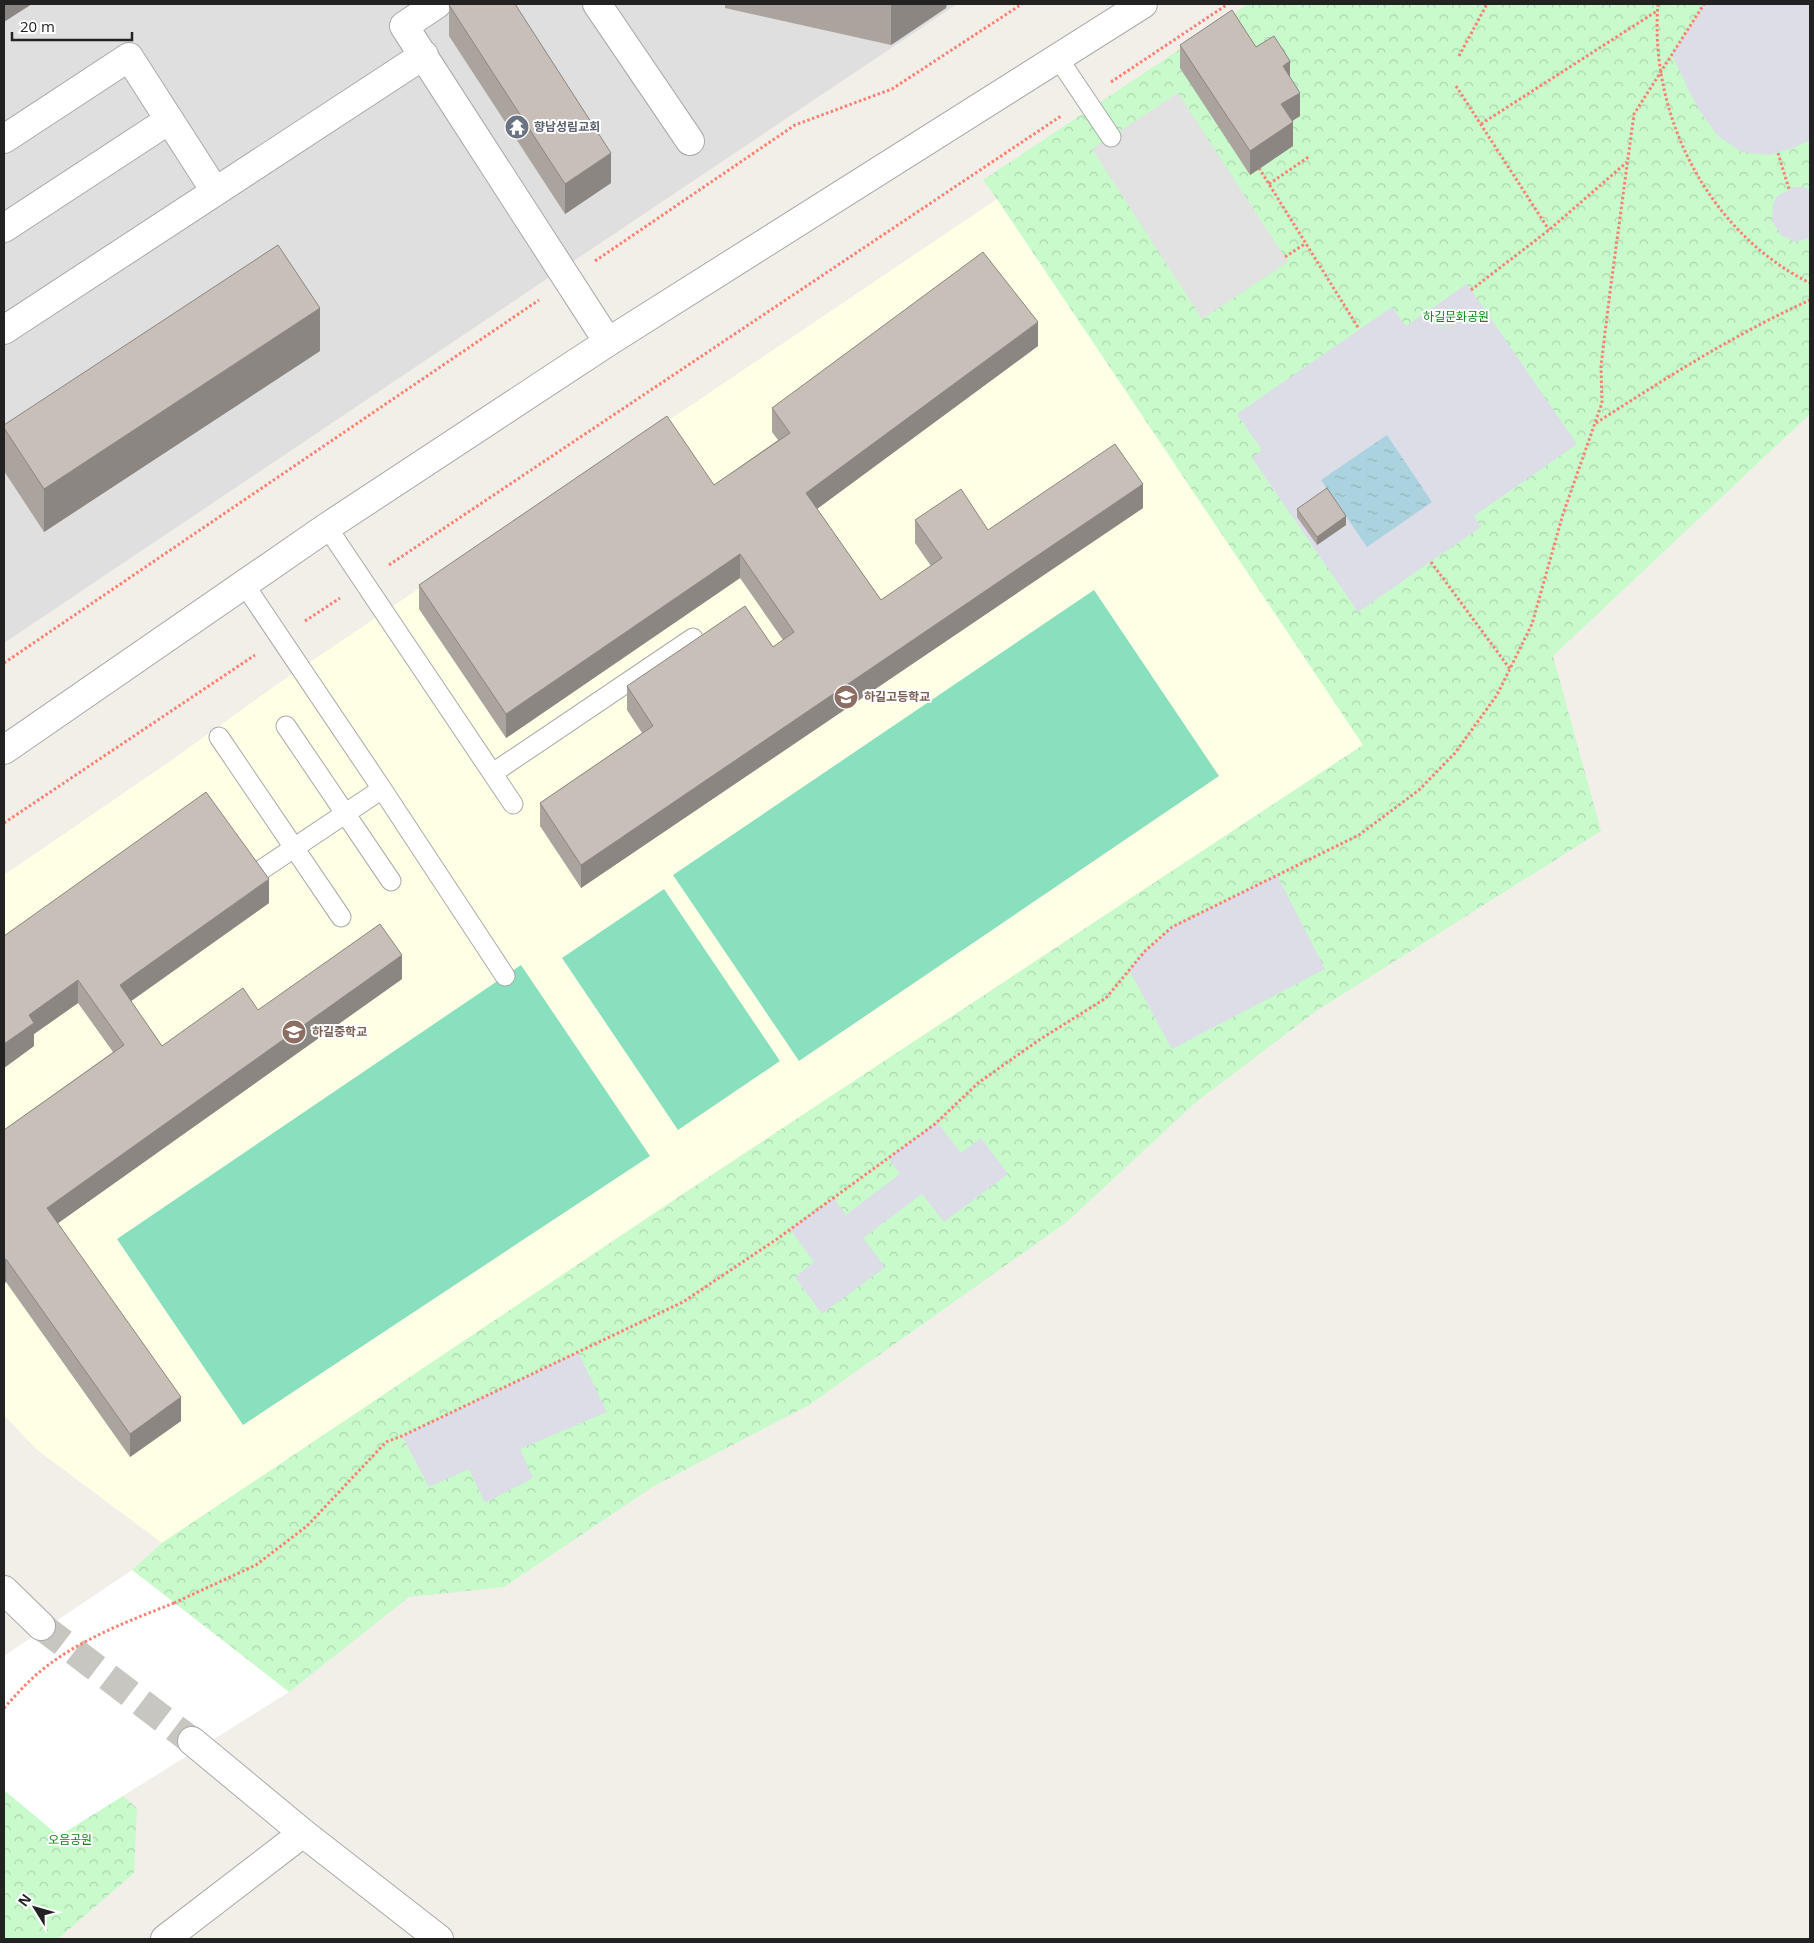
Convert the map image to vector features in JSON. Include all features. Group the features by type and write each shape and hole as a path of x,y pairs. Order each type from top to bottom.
{"street":[{"path":"437,4 404,26 608,342"},
{"path":"597,4 690,141"},
{"path":"4,750 327,527 608,342 1143,4"},
{"path":"4,330 424,55"},
{"path":"4,139 129,57 216,191"},
{"path":"4,228 170,120"},
{"path":"4,1590 40,1626"},
{"path":"192,1741 303,1833 438,1939"},
{"path":"164,1939 303,1833"}],"lane":[{"path":"1058,58 1111,137"},
{"path":"327,527 514,804"},
{"path":"244,584 505,976"},
{"path":"493,773 692,638"},
{"path":"286,726 390,881"},
{"path":"219,737 341,917"},
{"path":"255,874 382,789"}],"path":[{"path":"4,664 795,125 892,89 1022,4"},
{"path":"4,823 1228,4"},
{"path":"1459,56 1487,4"},
{"path":"1658,4 1656,21 1661,79 1682,145 1697,175 1714,202 1734,228 1758,250 1789,273 1810,283"},
{"path":"4,1708 42,1670 82,1644 134,1619 174,1604 256,1564 307,1526 386,1442 683,1302 777,1239 935,1124 978,1083 1039,1040 1106,998 1144,951 1172,927 1359,835 1419,790 1455,752 1496,695 1532,624 1563,514 1602,403 1602,366 1610,292 1634,114 1704,4"},
{"path":"1481,124 1658,10"},
{"path":"1456,86 1549,230"},
{"path":"1778,153 1789,188"},
{"path":"1269,184 1310,156"},
{"path":"1471,290 1549,230 1628,162"},
{"path":"1259,168 1360,329"},
{"path":"1285,257 1306,244"},
{"path":"1595,423 1694,360 1765,320 1810,300"},
{"path":"1430,562 1510,669"}],"shaded area":[{"path":"4,4 957,4 4,643"},
{"path":"1704,4 1810,4 1810,140 1793,148 1769,155 1742,152 1718,136 1701,113 1672,55"},
{"path":"1178,93 1288,262 1202,319 1092,149"},
{"path":"1794,187 1803,187 1810,190 1810,238 1796,242 1781,235 1772,221 1773,204 1777,196"},
{"path":"997,199 1364,744 689,1190 162,1543 36,1449 4,1415 4,875 169,762 279,683"},
{"path":"1467,284 1577,444 1474,516 1481,527 1358,612 1252,458 1262,450 1237,414 1392,307 1406,326"},
{"path":"1277,875 1325,969 1172,1049 1129,970 1145,951 1172,927"},
{"path":"937,1122 961,1153 981,1138 1008,1174 944,1222 922,1194 863,1238 885,1267 822,1314 795,1277 814,1262 790,1229 834,1198 846,1215 900,1174 888,1158"},
{"path":"578,1352 607,1412 520,1449 533,1478 485,1503 469,1469 429,1487 402,1436"}],"green space":[{"name":"하길문화공원","path":"1248,4 1810,4 1810,414 1553,656 1601,831 1316,1011 1195,1103 1068,1221 809,1405 654,1486 504,1587 409,1597 289,1692 132,1570 162,1543 689,1190 1363,745 983,180"},
{"path":"1094,590 1219,776 799,1061 673,875"},
{"path":"664,889 780,1061 678,1130 562,958"},
{"path":"521,965 650,1156 243,1425 117,1239"},
{"name":"오음공원","path":"4,1694 137,1808 134,1873 58,1939 4,1939"}],"water":[{"path":"1387,435 1432,502 1367,547 1321,480"}],"pier":[{"path":"132,1570 289,1692 59,1836 4,1790 4,1656"}],"building":[{"path":"515,4 611,153 565,184 449,5"},
{"path":"1232,10 1256,47 1274,36 1290,61 1283,66 1300,93 1281,104 1293,122 1250,151 1180,45"},
{"path":"278,245 320,308 44,489 4,428 4,425"},
{"path":"983,252 1038,322 806,493 881,600 942,558 915,520 961,489 988,530 1115,444 1143,484 581,865 540,803 653,726 627,686 745,606 773,647 794,632 740,554 506,714 419,585 667,416 714,485 790,433 772,408"},
{"path":"1327,488 1346,516 1317,537 1297,509"},
{"path":"206,792 269,879 120,985 162,1046 243,988 258,1010 380,924 402,955 47,1208 181,1397 130,1434 6,1259 4,1260 4,1130 124,1045 78,980 29,1015 34,1023 4,1044 4,936"}],"tunnel":[{"path":"41,1626 192,1741"}],"place":[{"name":"향남성림교회","path":"517,127"},
{"name":"하길고등학교","path":"846,697"},
{"name":"하길중학교","path":"294,1032"}]}
